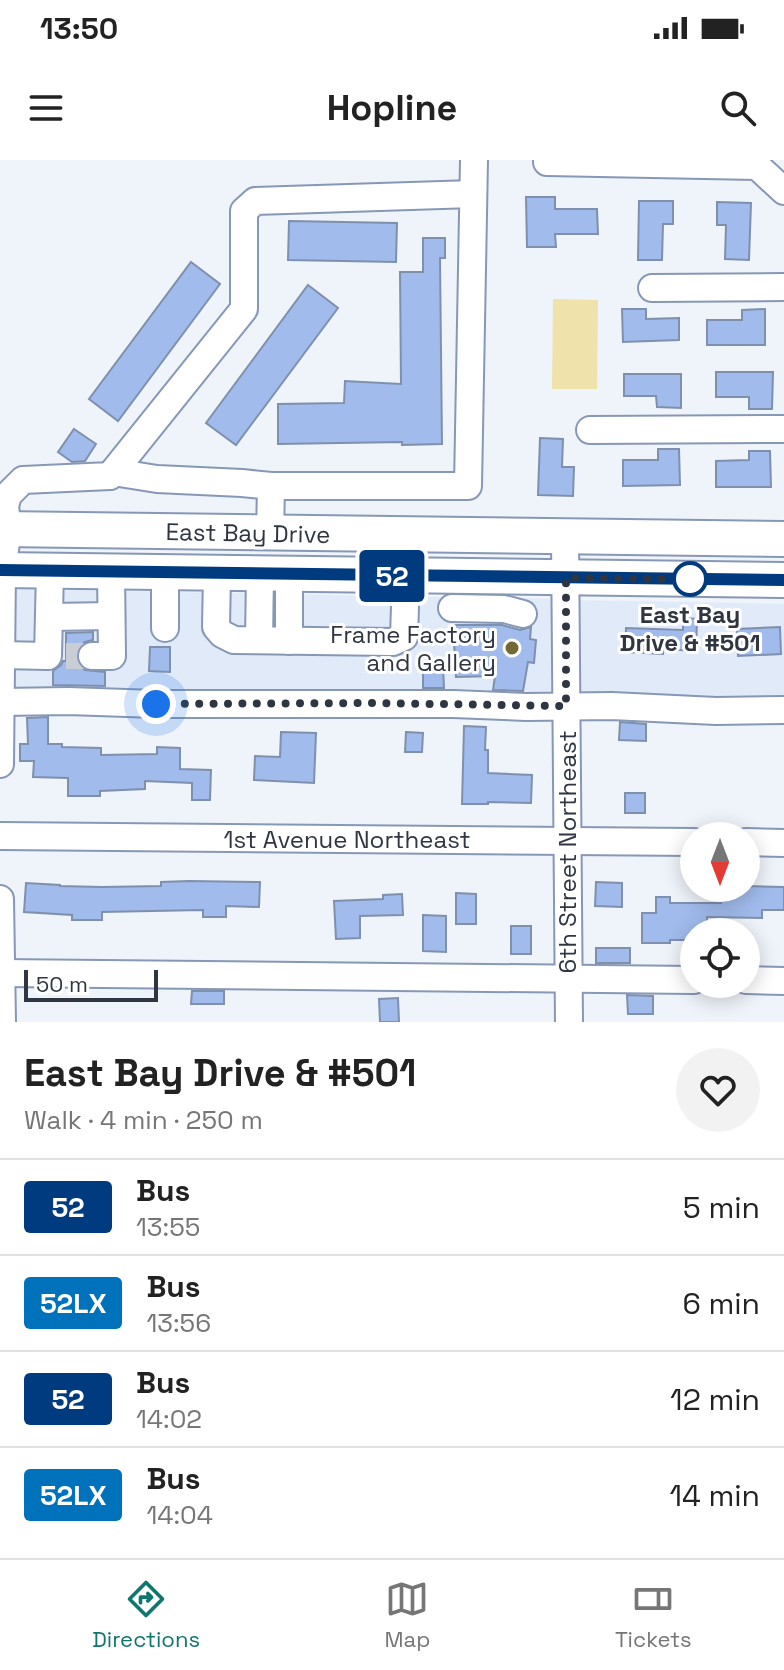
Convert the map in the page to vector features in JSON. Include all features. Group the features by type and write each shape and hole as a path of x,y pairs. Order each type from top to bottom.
{"main road":[{"name":"East Bay Drive","path":"4,529 784,539"},
{"name":"East Bay Drive","path":"1,570 406,576 464,598 511,600 566,578 784,580"}],"street":[{"path":"113,472 157,479 271,486 468,486 474,160"},
{"path":"547,162 758,163 784,191"},
{"path":"0,764 1,570 8,495 23,480 110,476 244,309 244,211 255,201 473,194"},
{"path":"652,288 784,287"},
{"path":"590,430 784,429"},
{"path":"270,534 271,486"},
{"name":"6th Street Northeast","path":"565,538 569,1022"},
{"path":"50,571 56,642"},
{"path":"1,655 56,642 102,638 111,572"},
{"path":"165,573 165,628"},
{"path":"217,574 216,627 222,634 234,640 289,641 393,642 404,637 406,576"},
{"path":"259,640 275,574"},
{"path":"275,574 289,641"},
{"path":"1,702 439,704 784,710"},
{"name":"1st Avenue Northeast","path":"0,836 680,842"},
{"path":"760,842 784,843"},
{"path":"0,899 2,1022"},
{"path":"1,973 680,980"},
{"path":"760,980 784,981"}],"shaded area":[{"path":"553,299 598,300 597,389 552,389"},
{"path":"11,589 557,599 557,713 10,702"},
{"path":"575,600 784,604 784,718 576,713"}],"building":[{"path":"526,197 555,197 555,209 597,209 598,234 555,234 556,247 527,247"},
{"path":"639,201 673,201 673,224 663,224 662,260 638,260"},
{"path":"717,202 751,203 749,260 725,259 726,225 717,225"},
{"path":"289,221 397,223 396,262 288,260"},
{"path":"423,238 445,238 445,258 440,258 442,444 278,444 278,404 344,403 345,381 401,384 400,272 423,272"},
{"path":"191,262 220,284 118,421 89,399"},
{"path":"308,285 338,308 236,445 206,423"},
{"path":"622,309 646,309 646,319 679,318 679,340 623,342"},
{"path":"765,309 765,345 707,345 707,320 742,320 742,310"},
{"path":"716,372 773,372 772,409 749,409 749,397 716,397"},
{"path":"624,374 681,374 681,408 657,407 656,396 624,396"},
{"path":"74,429 96,444 85,461 72,462 58,452"},
{"path":"540,438 563,439 562,467 574,467 573,496 538,495"},
{"path":"658,449 679,449 680,485 623,486 623,460 658,460"},
{"path":"749,451 770,451 771,487 716,487 716,461 749,460"},
{"path":"683,618 697,619 696,651 663,649 663,654 625,652 626,628 683,630"},
{"path":"453,625 502,625 520,630 531,627 530,639 536,640 534,663 528,662 523,691 493,690 495,676 456,677"},
{"path":"780,627 781,654 738,656 737,629"},
{"path":"93,632 93,640 79,647 76,657 85,670 105,672 105,686 53,685 53,671 66,661 66,633"},
{"path":"150,647 170,647 170,672 149,671"},
{"path":"423,666 443,666 444,688 423,688"},
{"path":"48,717 48,744 101,748 101,755 157,754 157,747 180,748 180,769 211,770 210,800 192,800 192,783 145,781 145,789 100,791 100,796 68,796 68,778 33,777 34,761 20,761 20,744 28,744 27,718"},
{"path":"620,722 646,724 646,741 619,740"},
{"path":"464,726 486,727 488,773 532,775 531,803 462,804"},
{"path":"281,732 316,733 314,783 254,780 255,756 280,757"},
{"path":"406,732 423,733 422,752 405,752"},
{"path":"625,793 645,793 645,813 625,813"},
{"path":"161,882 260,882 259,907 226,906 226,917 203,917 203,910 102,912 102,920 72,920 72,915 24,912 26,883 102,887 161,886"},
{"path":"596,882 622,883 622,907 595,906"},
{"path":"760,886 784,887 784,910 762,910 762,918 680,918 680,940 642,943 642,913 656,913 656,897 670,897 670,903 760,902"},
{"path":"456,893 476,894 476,924 456,924"},
{"path":"402,894 403,915 360,916 360,938 336,939 334,901 383,899 383,895"},
{"path":"423,915 446,916 446,952 423,951"},
{"path":"511,926 531,926 531,954 511,954"},
{"path":"596,948 630,948 630,963 596,963"},
{"path":"192,991 224,991 224,1004 191,1004"},
{"path":"627,995 653,996 653,1014 628,1014"},
{"path":"398,998 399,1022 380,1022 379,999"}],"tunnel":[{"path":"66,656 92,656"}],"bus line":[{"name":"52","path":"0,570 784,580"}],"place":[{"name":"East Bay Drive & #501","path":"690,579"},
{"name":"Frame Factory and Gallery","path":"512,648"}],"route":[{"path":"156,704 566,706 566,578 690,579"}]}
